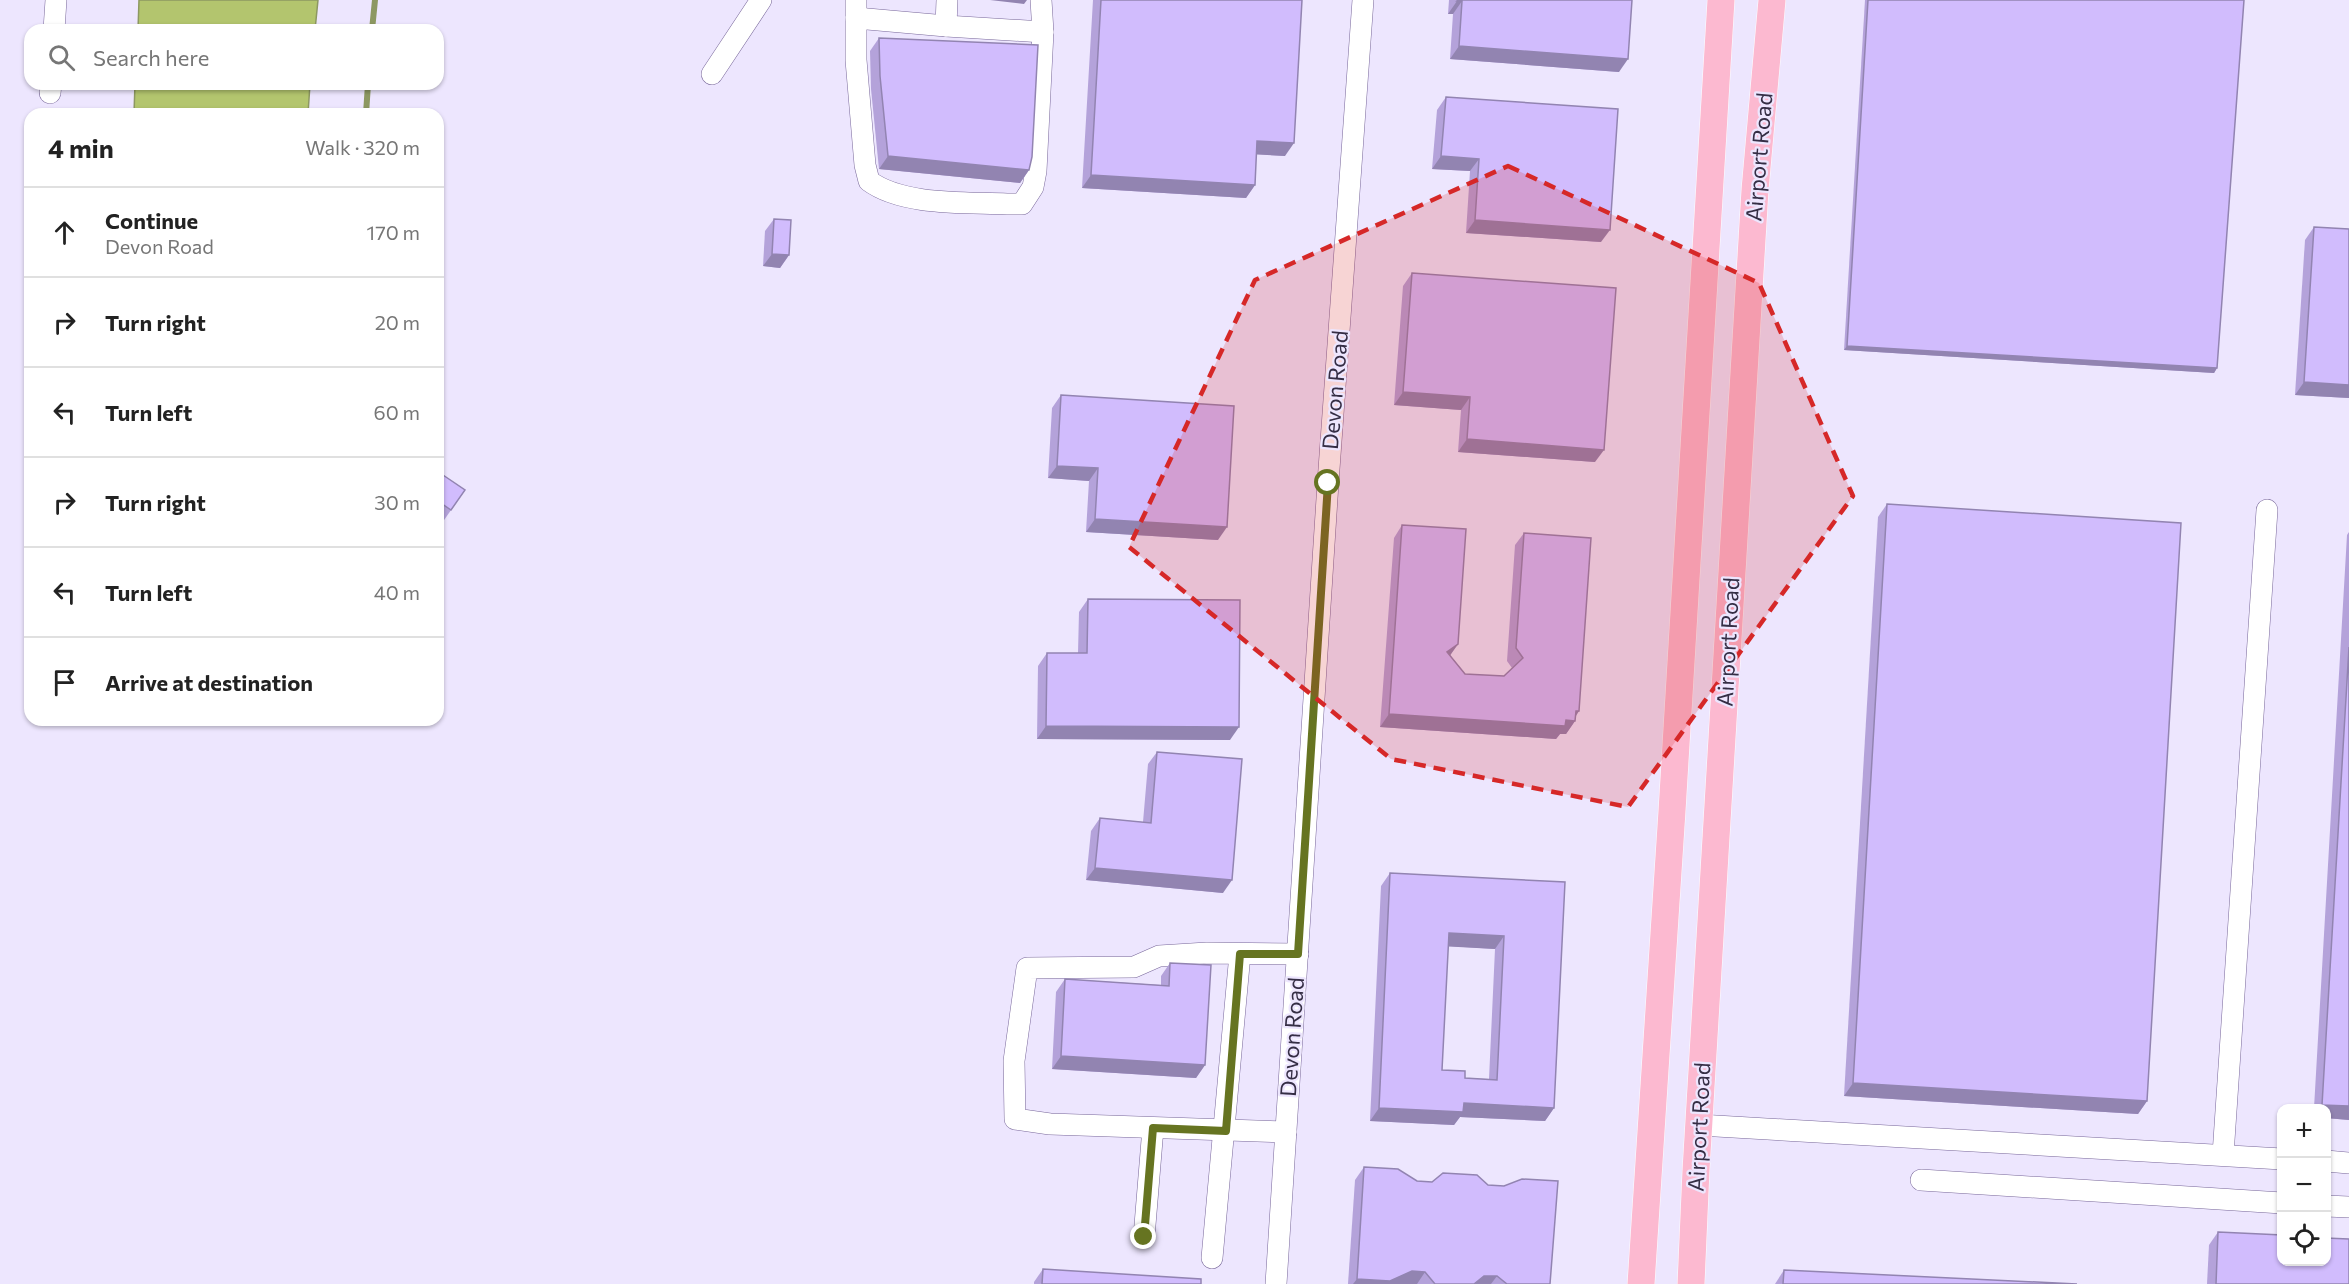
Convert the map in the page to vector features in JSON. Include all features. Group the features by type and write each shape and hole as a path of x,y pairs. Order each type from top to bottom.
{"main road":[{"name":"Airport Road","path":"1641,1284 1673,799 1720,0"},
{"name":"Airport Road","path":"1691,1284 1755,190 1772,0"}],"street":[{"path":"54,24 56,0"},
{"path":"712,74 761,0"},
{"path":"946,27 947,0"},
{"path":"1041,0 1043,32 1036,171 1033,187 1022,204 934,200 881,190 869,182 865,165 856,60 856,9 946,27 1043,32"},
{"name":"Devon Road","path":"1276,1284 1328,483 1363,0"},
{"path":"2223,1155 2267,510"},
{"path":"1286,1132 1050,1125 1015,1119 1014,1060 1027,968 1134,967 1159,956 1207,953 1298,954"},
{"path":"1212,1258 1226,1131 1240,954"},
{"path":"1699,1125 2277,1159"},
{"path":"1144,1237 1153,1128"},
{"path":"2331,1161 2349,1163"},
{"path":"1921,1180 2277,1203"},
{"path":"2331,1206 2349,1207"}],"highlighted area":[{"path":"1508,166 1759,283 1853,496 1628,807 1391,759 1129,547 1255,280"}],"shaded area":[{"path":"139,0 318,0 316,24 138,24"},
{"path":"135,90 310,90 308,108 134,108"}],"building":[{"path":"1101,0 1302,0 1294,143 1257,141 1255,185 1091,175"},
{"path":"1458,0 1632,0 1628,59 1459,46 1462,1"},
{"path":"1868,0 2244,0 2217,368 1847,346"},
{"path":"879,38 1038,45 1032,157 1029,170 888,156 880,76"},
{"path":"1446,97 1618,109 1610,230 1475,220 1479,159 1441,156"},
{"path":"774,219 791,220 789,255 772,254"},
{"path":"2314,227 2349,229 2349,385 2304,382"},
{"path":"1412,273 1616,288 1604,450 1467,439 1470,397 1403,392"},
{"path":"1061,395 1234,406 1227,527 1095,519 1098,468 1057,466"},
{"path":"444,476 465,490 451,510 444,505"},
{"path":"1887,504 2181,523 2147,1101 1853,1083"},
{"path":"1402,525 1466,529 1458,644 1447,652 1465,674 1504,676 1523,658 1516,648 1524,533 1591,538 1579,711 1576,711 1575,721 1566,720 1565,726 1389,714"},
{"path":"1088,599 1240,600 1239,727 1046,726 1047,653 1087,653"},
{"path":"2349,647 2349,1106 2322,1104"},
{"path":"1157,752 1242,759 1232,880 1095,868 1100,818 1151,823"},
{"path":"1390,873 1565,882 1554,1108 1464,1103 1463,1112 1379,1108","holes":["1449,933 1504,936 1497,1080 1465,1078 1465,1071 1442,1070"]},
{"path":"1170,963 1211,965 1205,1065 1061,1056 1065,979 1169,986"},
{"path":"1364,1167 1398,1169 1417,1181 1432,1182 1443,1173 1477,1175 1488,1185 1504,1186 1522,1179 1558,1181 1550,1284 1507,1284 1497,1276 1484,1276 1474,1284 1435,1284 1425,1272 1412,1271 1390,1281 1357,1279"},
{"path":"2218,1232 2277,1235 2277,1266 2331,1266 2331,1238 2349,1239 2349,1284 2216,1284"},
{"path":"1043,1269 1201,1279 1201,1284 1042,1284"},
{"path":"1784,1270 2077,1284 1783,1284"}],"waterway":[{"path":"373,24 375,0"},
{"path":"366,108 368,90"}],"route":[{"path":"1144,1237 1153,1128 1226,1131 1240,954 1298,954 1328,483"}]}
